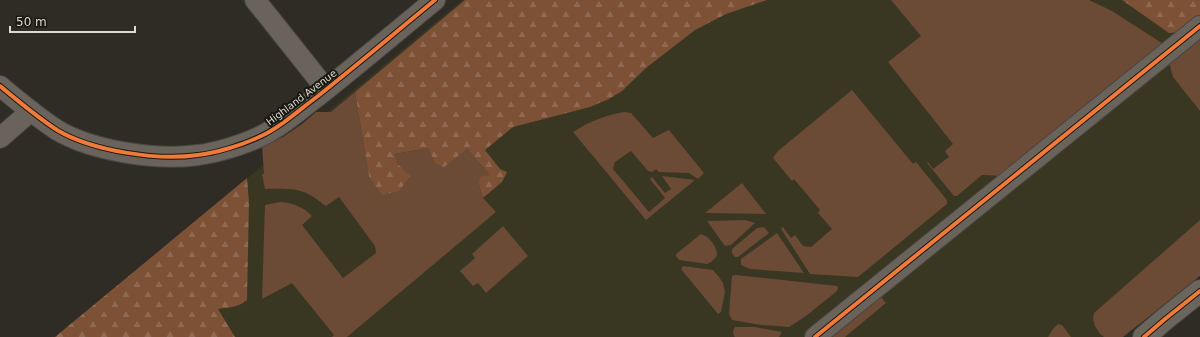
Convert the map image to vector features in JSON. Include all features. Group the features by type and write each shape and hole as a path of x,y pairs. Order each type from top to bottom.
{"street":[{"path":"255,0 326,89"},
{"name":"Highland Avenue","path":"0,86 31,111 58,130 73,138 107,149 162,157 198,156 237,146 259,137 281,124 435,0"},
{"path":"815,337 1200,26"},
{"path":"0,138 31,111"},
{"path":"1144,337 1200,291"}],"shaded area":[{"path":"462,0 1200,0 1200,273 1122,337 56,337"},
{"path":"891,0 1089,0 1112,11 1165,45 1004,176 982,175 957,196 954,196 927,163 928,162 933,169 949,157 945,151 953,144 888,62 921,36"},
{"path":"1200,37 1200,111 1173,77 1169,62"},
{"path":"852,90 913,164 916,162 947,200 947,204 858,277 810,274 781,229 783,227 791,238 795,235 803,246 811,247 832,229 818,213 820,210 794,179 792,181 773,158 778,151"},
{"path":"355,92 369,177 398,164 395,154 428,148 435,163 467,149 490,175 479,185 483,198 496,212 347,337 332,337 334,335 292,283 262,299 265,205 280,202 286,203 298,206 309,213 312,216 302,225 343,278 376,253 375,246 339,197 326,206 305,192 288,189 265,189 262,174 264,174 262,146 283,137 316,112 331,112"},
{"path":"624,112 631,113 653,138 669,130 704,173 698,179 689,173 659,172 656,169 652,172 648,171 631,151 615,162 613,169 649,212 665,198 650,179 652,177 665,193 671,189 662,176 695,180 646,220 573,132 597,119"},
{"path":"742,183 766,214 705,213"},
{"path":"745,220 755,223 731,245 725,246 707,221"},
{"path":"1200,220 1200,276 1123,337 1104,337 1100,334 1093,319 1094,313"},
{"path":"503,226 528,256 486,293 478,283 473,286 460,271 475,258 472,254"},
{"path":"764,227 769,233 738,257 735,257 732,253 732,249 757,228"},
{"path":"777,233 804,273 750,269 741,265 741,259"},
{"path":"701,234 712,242 716,249 717,256 707,264 679,260 676,254"},
{"path":"683,266 713,270 719,277 723,283 725,292 721,312 718,314 681,269"},
{"path":"736,275 837,286 838,288 837,291 806,316 789,327 761,325 732,320 729,314 732,276"},
{"path":"881,297 886,303 845,337 832,337"},
{"path":"1058,324 1062,325 1071,337 1048,337"},
{"path":"735,327 755,327 782,332 779,337 735,337 733,332"}],"green space":[{"path":"465,0 767,0 726,14 695,30 646,68 622,91 609,99 590,107 513,127 485,150 500,169 507,172 502,182 483,198 479,185 480,177 490,175 467,149 444,167 435,163 428,148 395,154 398,164 410,176 399,191 382,195 369,177 355,92"},
{"path":"1122,0 1200,0 1200,18 1184,32 1169,33"},
{"path":"247,178 249,202 247,300 237,306 218,309 235,337 55,337"}],"cycle path":[{"path":"0,86 57,130 88,144 126,153 164,157 182,157 205,154 252,140 267,133 282,123 333,84 435,0"},
{"path":"815,337 1200,26"},
{"path":"1144,337 1200,291"}]}
